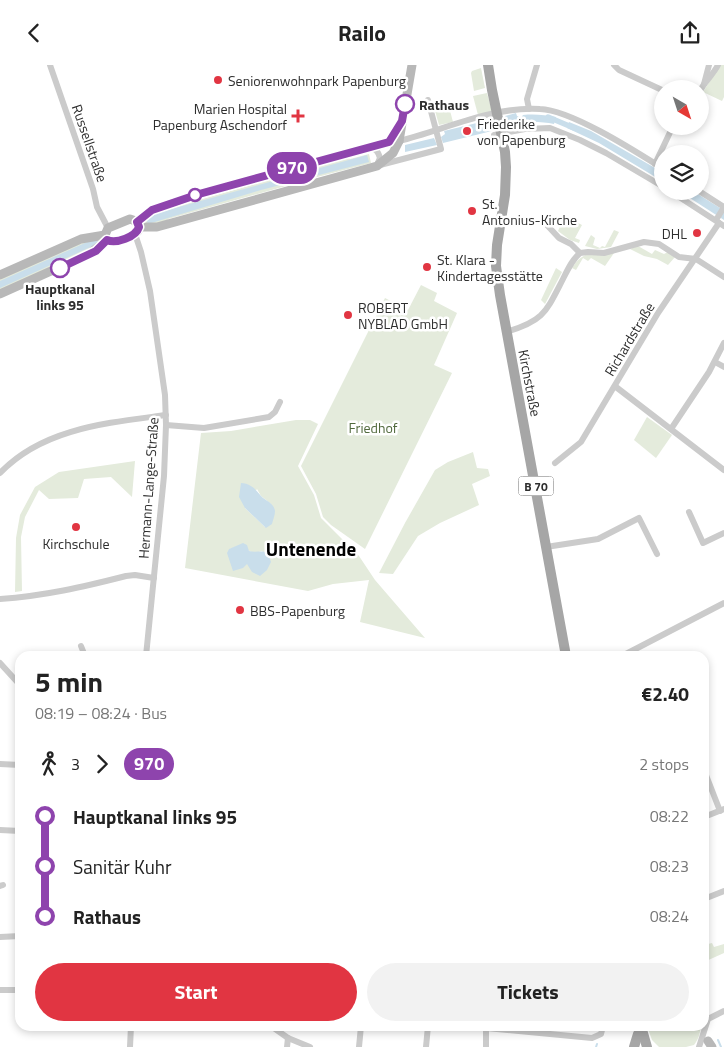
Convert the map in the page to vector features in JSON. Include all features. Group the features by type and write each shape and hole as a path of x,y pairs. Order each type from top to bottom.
{"main road":[{"name":"B 70","path":"488,65 497,113"},
{"name":"Kirchstraße","path":"497,113 498,134 506,167 496,266 506,332 565,651"},
{"path":"634,1047 638,1031"},
{"path":"639,1031 642,1047"},
{"path":"640,1031 647,1047"}],"street":[{"name":"Russellstraße","path":"50,65 107,234"},
{"path":"389,160 399,141 412,65"},
{"path":"529,109 527,99 536,65"},
{"path":"614,65 619,70 654,86"},
{"path":"704,80 709,65"},
{"path":"709,80 718,65"},
{"path":"137,228 157,227 302,185 377,166 389,160 441,149 439,129 428,100"},
{"path":"107,234 114,242 137,228 152,210 199,194 497,113 540,109 573,118 654,163"},
{"path":"389,160 385,154 386,148 402,121"},
{"path":"498,134 541,128 558,131 606,153 654,181"},
{"path":"369,147 376,149 379,153 380,158 377,166"},
{"path":"709,197 724,207"},
{"path":"685,200 719,221"},
{"name":"Richardstraße","path":"555,463 582,442 658,313 696,259 719,221 724,207"},
{"path":"0,294 89,254 107,234 130,219 137,228"},
{"path":"546,225 559,238 580,253 604,253 644,242 659,244 679,257 696,259 724,277"},
{"name":"Hermann-Lange-Straße","path":"137,228 149,281 160,352 166,415 164,476 147,651"},
{"path":"0,275 81,239 107,234"},
{"path":"506,332 537,320 546,311 567,269 580,253"},
{"path":"672,429 715,362 724,343"},
{"path":"715,362 724,367"},
{"path":"616,387 724,470"},
{"path":"166,425 204,427 269,417 275,412 280,402"},
{"path":"0,473 9,463 32,447 59,435 109,422 166,415"},
{"path":"689,513 703,543 724,533"},
{"path":"546,547 598,539 639,518 656,554"},
{"path":"0,599 32,597 61,592 126,576 135,575 154,578"},
{"path":"632,651 724,603"},
{"path":"81,646 82,651"},
{"path":"0,663 15,680"},
{"path":"0,764 15,765"},
{"path":"709,781 722,810 709,815"},
{"path":"0,830 15,831"},
{"path":"709,897 724,891"},
{"path":"0,937 15,936"},
{"path":"0,990 15,989"},
{"path":"709,1018 724,1011"},
{"path":"130,1047 131,1031"},
{"path":"278,1031 288,1038 310,1047"},
{"path":"359,1047 361,1031"},
{"path":"426,1047 428,1031"},
{"path":"486,1031 486,1047"},
{"path":"521,1031 592,1039 600,1034 601,1031"},
{"path":"700,1047 705,1031"},
{"path":"707,1031 709,1045"},
{"path":"287,1047 288,1038"}],"green space":[{"path":"720,65 724,65 724,97 722,101 709,95 709,82"},
{"path":"481,68 485,88 474,91 471,73"},
{"path":"487,93 492,111 478,115 473,96"},
{"path":"448,103 453,122 439,125 434,107"},
{"path":"369,154 371,163 302,181 300,170"},
{"path":"297,172 300,182 168,219 166,223 147,225 144,217 157,212"},
{"path":"565,216 582,225 575,238 580,240 579,243 570,240 558,231"},
{"path":"614,230 619,232 611,247 597,249 585,246 591,235 595,238 593,245 600,248 602,246 605,247"},
{"path":"98,238 101,244 0,290 0,279 76,245"},
{"path":"638,246 652,254 655,250 664,254 668,252 675,257 668,265 630,249"},
{"path":"614,253 605,266 591,258 588,261 583,258 576,270 572,268 585,255"},
{"path":"556,268 562,272 545,304 541,300"},
{"name":"Friedhof","path":"421,285 437,293 434,301 457,313 434,365 452,373 365,549 331,525 323,517 316,494 301,466 385,298 408,310"},
{"path":"647,417 672,435 656,458 634,440"},
{"path":"296,420 310,420 318,424 298,466 314,495 321,518 359,556 375,580 425,638 360,622 369,580 333,584 308,591 185,568 201,433 231,431","holes":["257,489 261,496 271,504 265,527 245,508","238,546 254,553 263,551 247,564 230,549"]},
{"path":"473,452 477,468 488,469 490,476 472,484 479,505 440,523 418,536 393,574 379,573 435,470 448,462"},
{"path":"135,461 132,497 111,477 84,479 78,498 49,499 39,490 25,517 21,537 22,591 15,592 16,538 20,515 35,487 59,472"},
{"path":"712,943 714,947 724,944 724,953 709,960 709,944"},
{"path":"649,1031 700,1031 694,1045 686,1047 659,1047 652,1040"}],"water":[{"path":"516,113 521,118 523,115 556,117 554,124 531,122 519,123 508,127 505,116"},
{"path":"493,119 496,130 443,143 441,137 445,134 444,131"},
{"path":"569,122 591,131 654,167 654,176 599,143 567,128"},
{"path":"434,138 437,145 405,152 405,145"},
{"path":"367,155 369,162 261,190 148,224 146,219 152,215 175,208"},
{"path":"693,200 707,200 720,208 724,211 724,220"},
{"path":"97,239 99,242 0,288 0,281"},
{"path":"241,483 253,487 273,506 275,513 272,524 266,528 245,508 239,497"},
{"path":"243,543 247,545 249,551 268,553 271,562 267,570 260,576 252,572 247,564 243,568 233,571 227,553 229,549"}],"waterway":[{"path":"548,117 574,128"},
{"path":"718,1040 721,1047"}],"bus line":[{"name":"970","path":"60,268 96,251 107,240 114,242 135,234 139,227 137,222 152,210 199,194 389,142 402,121 405,104"}],"place":[{"name":"Seniorenwohnpark Papenburg","path":"218,80"},
{"name":"Rathaus","path":"405,104"},
{"name":"Marien Hospital Papenburg Aschendorf","path":"298,116"},
{"name":"Friederike von Papenburg","path":"467,131"},
{"name":"St. Antonius-Kirche","path":"472,211"},
{"name":"DHL","path":"697,233"},
{"name":"St. Klara - Kindertagesstätte","path":"427,267"},
{"name":"Hauptkanal links 95","path":"60,268"},
{"name":"ROBERT NYBLAD GmbH","path":"348,315"},
{"name":"Kirchschule","path":"76,527"},
{"name":"BBS-Papenburg","path":"240,610"}],"district":[{"name":"Untenende","path":"311,548"}]}
